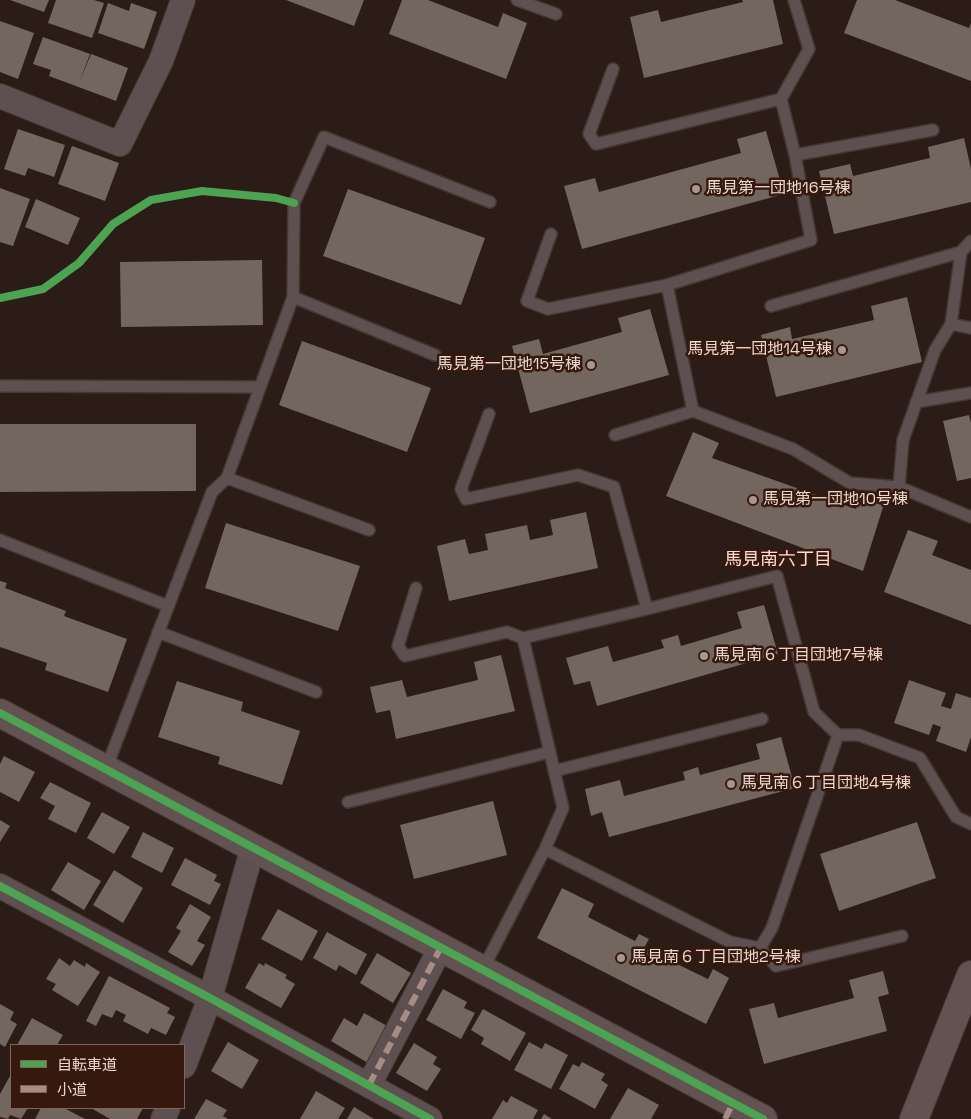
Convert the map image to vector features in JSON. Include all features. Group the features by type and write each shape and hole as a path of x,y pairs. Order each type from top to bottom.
{"street":[{"path":"2,102 120,144 161,61 183,0"},
{"path":"0,713 483,969 729,1111 763,1119"},
{"path":"185,1063 210,998 254,847"},
{"path":"0,886 210,998 430,1119"},
{"path":"369,1085 441,947"},
{"path":"914,1119 971,976"}],"lane":[{"path":"517,0 556,14"},
{"path":"551,234 527,301 548,309 667,284 811,240 781,99 809,48 794,0"},
{"path":"613,69 589,134 596,144 781,99"},
{"path":"794,155 933,130"},
{"path":"106,769 212,492 227,478 293,297 294,203 324,137 490,202"},
{"path":"771,306 960,252 971,241"},
{"path":"899,487 903,440 934,350 952,324 960,252"},
{"path":"667,284 693,411"},
{"path":"293,297 435,356"},
{"path":"952,324 971,328"},
{"path":"0,386 260,387"},
{"path":"916,402 971,393"},
{"path":"615,436 693,411 793,449 850,483 899,487 971,518"},
{"path":"489,414 461,489 466,499 578,475 614,487 647,609"},
{"path":"227,478 369,530"},
{"path":"0,540 168,606"},
{"path":"416,588 398,646 405,656 507,632 523,638 777,576 814,712 838,735 859,735 920,758 956,817 971,824"},
{"path":"158,632 316,692"},
{"path":"483,969 545,849 563,808 523,638"},
{"path":"554,771 762,719"},
{"path":"760,948 772,928 838,735"},
{"path":"348,802 550,752"},
{"path":"545,849 730,942 760,948 776,966 902,936"}],"building":[{"path":"10,0 49,0 44,12"},
{"path":"56,0 94,0 104,3 92,38 48,23"},
{"path":"286,0 364,0 354,26"},
{"path":"402,0 428,0 498,27 503,13 527,23 506,79 389,34"},
{"path":"742,0 773,0 783,44 644,78 630,17 658,10 661,22 743,2"},
{"path":"857,0 895,0 969,28 971,23 971,81 844,33"},
{"path":"108,3 129,11 131,3 157,12 144,49 98,33"},
{"path":"0,21 34,33 18,79 0,72"},
{"path":"43,37 90,54 79,83 91,54 128,68 116,101 49,76 51,70 33,64"},
{"path":"18,129 65,145 54,177 28,168 25,176 4,169"},
{"name":"馬見第一団地16号棟","path":"766,131 784,194 582,249 564,186 595,178 599,192 741,153 737,139"},
{"path":"964,138 971,169 971,202 834,234 819,171 850,164 853,176 930,158 928,147"},
{"path":"72,146 119,163 105,201 58,184"},
{"path":"0,188 30,199 13,246 0,242"},
{"path":"348,189 485,238 461,305 323,256"},
{"path":"36,199 80,218 68,245 25,227"},
{"path":"262,260 263,325 121,327 120,262"},
{"name":"馬見第一団地14号棟","path":"907,297 922,362 776,397 761,335 790,327 792,339 874,320 871,306"},
{"name":"馬見第一団地15号棟","path":"650,309 669,375 530,413 512,346 539,339 543,354 622,332 618,318"},
{"path":"302,341 431,388 407,452 279,405"},
{"path":"969,415 971,423 971,478 957,481 943,421"},
{"path":"0,424 196,424 196,491 0,492"},
{"name":"馬見第一団地10号棟","path":"693,432 719,443 712,458 856,509 859,496 884,504 863,571 666,496"},
{"path":"586,512 598,568 449,601 437,546 465,539 469,554 488,550 485,534 527,525 530,540 553,535 550,520"},
{"path":"226,523 360,566 338,631 205,588"},
{"path":"908,530 938,541 932,555 971,570 971,625 884,592"},
{"path":"0,581 7,583 5,588 66,611 64,616 127,639 108,692 45,670 47,663 0,647"},
{"name":"馬見南６丁目団地7号棟","path":"764,605 778,654 597,706 590,681 574,685 566,658 608,646 613,662 664,648 661,640 678,635 681,646 742,628 737,612"},
{"path":"501,655 515,711 396,739 390,710 376,713 370,687 402,680 407,697 478,680 474,662"},
{"path":"909,680 946,693 941,706 951,709 956,693 971,698 971,737 966,752 936,741 941,727 933,724 929,735 894,723"},
{"path":"177,681 243,702 241,711 300,731 282,785 218,764 220,757 158,737"},
{"name":"馬見南６丁目団地4号棟","path":"781,737 795,788 609,837 602,812 591,816 585,789 620,780 624,796 685,780 683,772 698,767 700,775 760,759 756,744"},
{"path":"4,756 35,772 19,802 0,792 0,764"},
{"path":"50,782 91,803 76,833 48,819 55,806 40,798"},
{"path":"493,801 507,855 414,879 400,825"},
{"path":"102,812 130,827 114,854 87,838"},
{"path":"0,820 10,826 0,842"},
{"path":"917,822 936,878 839,911 820,854"},
{"path":"143,832 174,848 162,873 131,857"},
{"path":"185,858 217,875 214,881 221,884 210,905 171,885"},
{"path":"68,862 101,881 84,910 51,890"},
{"path":"114,870 143,888 123,923 93,905"},
{"name":"馬見南６丁目団地2号棟","path":"562,888 594,904 588,917 635,941 639,934 649,939 644,948 708,979 713,969 729,978 706,1024 537,938"},
{"path":"190,904 211,917 197,941 205,945 192,966 168,952 181,931 176,928"},
{"path":"278,909 318,931 302,961 261,939"},
{"path":"327,932 367,954 356,975 339,965 336,971 313,958"},
{"path":"377,953 411,973 393,1003 360,983"},
{"path":"59,958 70,966 74,960 85,967 86,963 100,972 78,1006 52,990 56,984 46,979"},
{"path":"259,963 264,966 265,963 287,975 285,978 295,984 281,1008 245,988"},
{"path":"883,971 889,994 878,997 887,1031 764,1064 749,1009 774,1003 778,1018 854,998 849,980"},
{"path":"109,976 170,1008 167,1013 175,1017 166,1035 151,1028 148,1034 123,1021 126,1015 116,1010 112,1018 102,1014 96,1026 86,1021"},
{"path":"443,989 467,1002 464,1008 475,1013 461,1039 426,1020"},
{"path":"0,1004 14,1012 10,1020 17,1024 5,1047 0,1044"},
{"path":"483,1009 526,1033 510,1061 481,1044 484,1038 471,1030"},
{"path":"364,1013 389,1027 368,1063 331,1041 344,1018 357,1026"},
{"path":"32,1018 63,1035 58,1044 18,1044"},
{"path":"228,1042 259,1060 242,1089 211,1071"},
{"path":"529,1042 542,1049 545,1043 568,1055 551,1089 514,1070"},
{"path":"414,1043 437,1057 433,1064 441,1069 427,1091 396,1073"},
{"path":"582,1062 605,1074 601,1080 608,1085 595,1109 559,1089 573,1064 579,1067"},
{"path":"10,1076 10,1109 27,1109 21,1119 10,1115 8,1119 0,1117 0,1094"},
{"path":"628,1088 659,1105 651,1119 610,1119"},
{"path":"316,1091 345,1108 338,1119 300,1119"},
{"path":"511,1096 538,1110 533,1119 492,1119 503,1100 507,1103"},
{"path":"206,1099 227,1110 223,1116 228,1119 194,1119"},
{"path":"354,1107 374,1119 347,1119"},
{"path":"40,1109 66,1109 85,1119 35,1119"},
{"path":"93,1109 142,1109 137,1119 110,1119"},
{"path":"544,1114 552,1119 541,1119"}],"marked path":[{"path":"369,1085 441,947"},
{"path":"725,1119 733,1103"}],"cycle path":[{"path":"0,298 43,289 79,263 113,224 151,200 202,191 276,198 294,203"},
{"path":"0,713 763,1119"},
{"path":"0,886 210,998 430,1119"}],"place":[{"name":"馬見第一団地16号棟","path":"696,189"},
{"name":"馬見第一団地14号棟","path":"842,350"},
{"name":"馬見第一団地15号棟","path":"591,365"},
{"name":"馬見第一団地10号棟","path":"753,500"},
{"name":"馬見南６丁目団地7号棟","path":"704,656"},
{"name":"馬見南６丁目団地4号棟","path":"731,784"},
{"name":"馬見南６丁目団地2号棟","path":"621,958"}],"district":[{"name":"馬見南六丁目","path":"778,560"}]}
